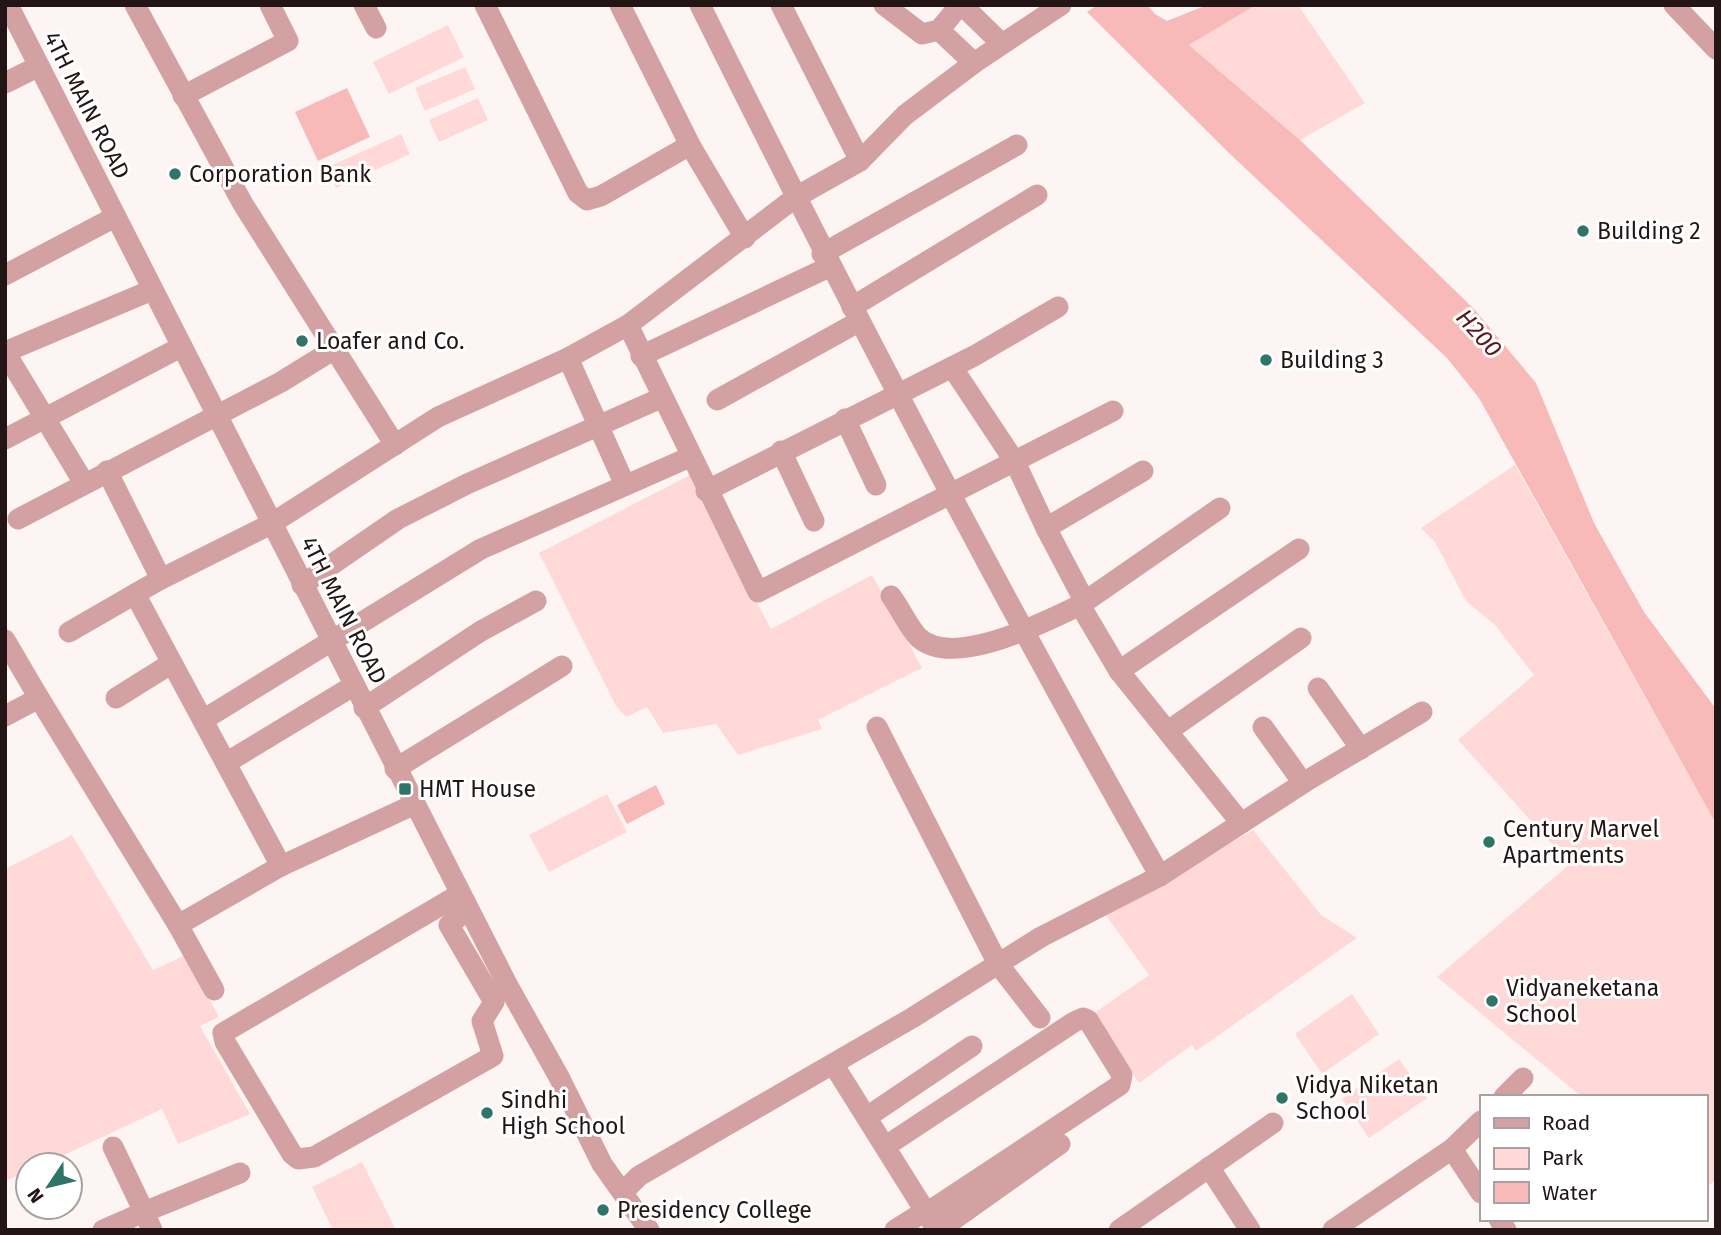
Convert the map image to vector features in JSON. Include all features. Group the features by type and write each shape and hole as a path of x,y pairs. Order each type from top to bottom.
{"street":[{"name":"4TH MAIN ROAD","path":"8,5 413,805 559,1077 602,1164 649,1230"},
{"path":"135,5 243,205 395,445"},
{"path":"183,96 288,41 270,5"},
{"path":"365,5 376,28"},
{"path":"485,5 578,193 587,200 601,196 690,145"},
{"path":"620,5 690,145 744,238"},
{"path":"699,5 826,260 1023,631 1160,876"},
{"path":"781,5 860,162"},
{"path":"884,5 922,34 939,30 961,5 1002,44"},
{"path":"69,632 162,579 271,524 438,417 568,358 628,326 796,197 860,162 905,116 974,63 1061,5"},
{"path":"1674,5 1716,49"},
{"path":"939,30 974,63"},
{"path":"5,83 39,66"},
{"path":"641,356 826,260 1017,145"},
{"path":"717,400 856,314 1037,195"},
{"path":"5,275 115,216"},
{"path":"84,483 5,352 152,290"},
{"path":"706,491 952,367 1058,307"},
{"path":"628,326 706,491 758,592 1113,411"},
{"path":"5,439 181,347"},
{"path":"18,519 281,382 336,348"},
{"path":"568,358 625,485"},
{"path":"952,367 1016,462 1083,604 1119,671 1241,824"},
{"path":"302,585 398,519 662,398"},
{"path":"845,419 876,485"},
{"path":"781,451 814,521"},
{"path":"203,720 481,549 690,457"},
{"path":"107,471 162,579"},
{"path":"1046,528 1143,471"},
{"path":"891,596 918,637 939,649 960,649 1023,631 1083,604 1220,508"},
{"path":"1119,671 1299,548"},
{"path":"135,594 281,866"},
{"path":"364,708 481,631 536,601"},
{"path":"1168,731 1301,638"},
{"path":"5,640 178,925 214,990"},
{"path":"116,698 173,663"},
{"path":"395,769 562,666"},
{"path":"226,763 353,686"},
{"path":"1318,688 1361,749"},
{"path":"5,716 38,698"},
{"path":"623,1192 639,1176 833,1064 1041,937 1160,876 1303,783 1422,712"},
{"path":"877,727 998,964 1040,1018"},
{"path":"1263,727 1303,783"},
{"path":"178,925 281,866 413,805"},
{"path":"464,902 449,925 494,1002 482,1021 493,1056 314,1157 298,1159 292,1154 225,1042 223,1033 464,902"},
{"path":"886,1146 1078,1020 1088,1020 1122,1075 1121,1085 933,1220"},
{"path":"867,1117 972,1046"},
{"path":"833,1064 933,1220"},
{"path":"1506,1095 1522,1078"},
{"path":"1332,1230 1452,1149 1480,1122"},
{"path":"1130,1226 1209,1167 1273,1124"},
{"path":"895,1230 933,1220 1060,1144"},
{"path":"113,1147 148,1221"},
{"path":"1452,1149 1480,1191"},
{"path":"1209,1167 1250,1230"},
{"path":"103,1230 148,1221 240,1173"}],"green space":[{"path":"1256,5 1298,5 1365,103 1300,140 1189,45"},
{"path":"448,25 464,57 389,94 373,62"},
{"path":"465,67 475,89 425,111 415,88"},
{"path":"478,98 488,120 439,142 429,120"},
{"path":"401,134 410,154 336,188 326,168"},
{"path":"1515,465 1716,824 1716,1180 1707,1187 1707,1095 1580,1095 1437,977 1570,864 1458,740 1534,675 1495,625 1466,601 1435,542 1421,528"},
{"path":"690,475 771,629 872,575 922,668 818,720 822,729 738,755 716,724 663,733 647,707 626,717 616,706 539,553"},
{"path":"607,794 627,832 549,872 529,835"},
{"path":"1253,830 1321,915 1357,938 1196,1051 1192,1045 1139,1083 1093,1014 1149,975 1105,914"},
{"path":"72,835 153,970 186,955 219,1017 200,1026 250,1114 178,1144 162,1109 73,1151 14,1151 14,1177 5,1181 5,869"},
{"path":"1352,994 1379,1034 1322,1074 1295,1034"},
{"path":"1399,1059 1427,1098 1369,1138 1342,1099"},
{"path":"362,1162 396,1230 333,1230 312,1187"}],"water":[{"name":"H200","path":"1097,5 1147,5 1167,21 1207,5 1256,5 1189,45 1300,140 1474,309 1536,383 1594,523 1644,612 1716,709 1716,824 1479,398 1447,358 1229,153 1087,12"},
{"path":"347,88 370,137 318,161 295,112"},
{"path":"656,785 665,804 627,824 617,805"}],"place":[{"name":"Corporation Bank","path":"175,174"},
{"name":"Building 2","path":"1583,231"},
{"name":"Loafer and Co.","path":"302,341"},
{"name":"Building 3","path":"1266,360"},
{"name":"HMT House","path":"405,789"},
{"name":"Century Marvel Apartments","path":"1489,842"},
{"name":"Vidyaneketana School","path":"1492,1001"},
{"name":"Vidya Niketan School","path":"1282,1098"},
{"name":"Sindhi High School","path":"487,1113"},
{"name":"Presidency College","path":"603,1210"}]}
